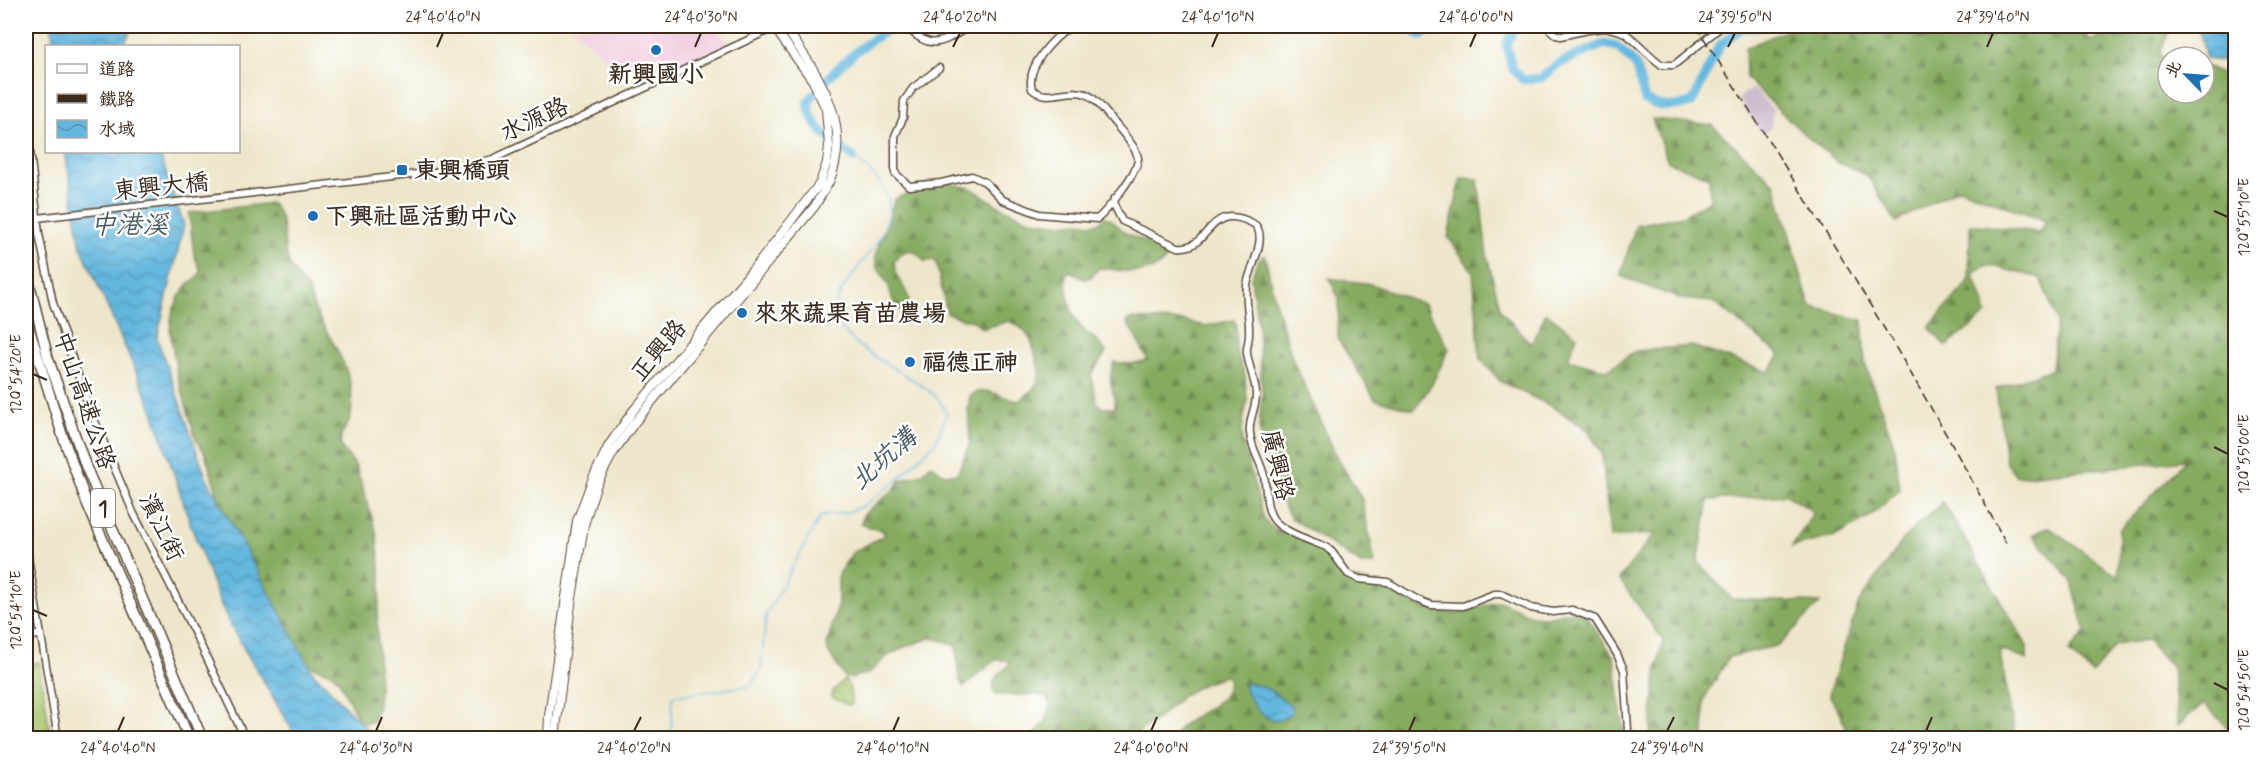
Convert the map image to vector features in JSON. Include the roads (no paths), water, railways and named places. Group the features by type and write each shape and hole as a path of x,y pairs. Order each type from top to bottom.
{"highway":[{"name":"中山高速公路","path":"26,270 48,358 86,467 202,738"},
{"name":"中山高速公路","path":"26,318 62,434 86,501 189,738"}],"main road":[{"name":"正興路","path":"555,738 576,570 584,525 596,486 613,453 635,422 814,206 829,182 836,160 837,132 831,103 814,83 775,26"},
{"name":"正興路","path":"548,738 549,715 577,521 592,478 609,446 633,411 761,260 820,183 827,162 826,109 820,76 784,26"}],"street":[{"name":"水源路","path":"290,190 444,171 493,159 775,26"},
{"path":"907,27 921,39 940,43 970,26"},
{"path":"939,68 913,88 904,101 903,118 895,136 898,177 909,186 941,183 972,176 985,182 1003,200 1039,214 1097,219 1115,198 1138,161 1137,155 1121,132 1097,103 1084,93 1042,94 1035,92 1031,84 1031,75 1042,54 1059,34 1071,26"},
{"path":"1546,26 1556,35 1561,36 1604,28 1617,30 1627,34 1662,65 1674,65 1722,26"},
{"name":"濱江街","path":"26,113 37,218 53,303 89,407 133,512 245,738"},
{"name":"東興大橋","path":"26,221 290,190"},
{"name":"廣興路","path":"1115,198 1114,205 1122,221 1178,247 1185,248 1197,243 1214,222 1224,218 1243,219 1257,225 1260,242 1248,273 1245,303 1249,335 1247,349 1256,392 1250,433 1252,448 1264,474 1270,514 1279,525 1326,547 1348,574 1359,579 1388,582 1431,605 1463,606 1494,594 1501,594 1531,608 1553,612 1572,610 1595,619 1617,654 1624,670 1628,730 1631,738"},
{"path":"26,545 58,738"},
{"path":"26,638 41,634"}],"water":[{"path":"52,26 133,26 124,45 53,45"},
{"path":"2198,26 2235,26 2235,65 2227,61 2216,60 2216,45 2203,45"},
{"name":"中港溪","path":"65,153 159,153 184,225 157,338 206,477 312,671 375,738 297,738 230,625 221,605 193,531 152,408 81,247"},
{"path":"1248,683 1276,694 1291,706 1292,712 1284,718 1269,719 1256,708 1251,700 1244,684"}],"waterway":[{"name":"北坑溝","path":"854,158 818,127 813,120 808,102 827,79 859,49 896,26"},
{"name":"北坑溝","path":"1407,26 1420,36 1434,26"},
{"name":"北坑溝","path":"1516,26 1506,44 1512,68 1523,80 1541,78 1558,64 1604,44 1617,47 1635,64 1645,100 1657,105 1668,106 1692,103 1719,46 1741,28 1767,26"},
{"name":"北坑溝","path":"671,738 673,696 750,686 761,670 766,615 820,517 849,512 865,505 897,480 935,443 947,414 938,400 925,388 865,350 852,339 841,327 833,312 842,290 880,237 890,208 886,192 874,176 854,158"}],"railway":[{"path":"1696,26 1818,219 1896,349 2008,547"}],"place":[{"name":"新興國小","path":"656,50"},
{"name":"東興橋頭","path":"402,170"},
{"name":"下興社區活動中心","path":"313,216"},
{"name":"來來蔬果育苗農場","path":"742,313"},
{"name":"福德正神","path":"910,362"}]}
